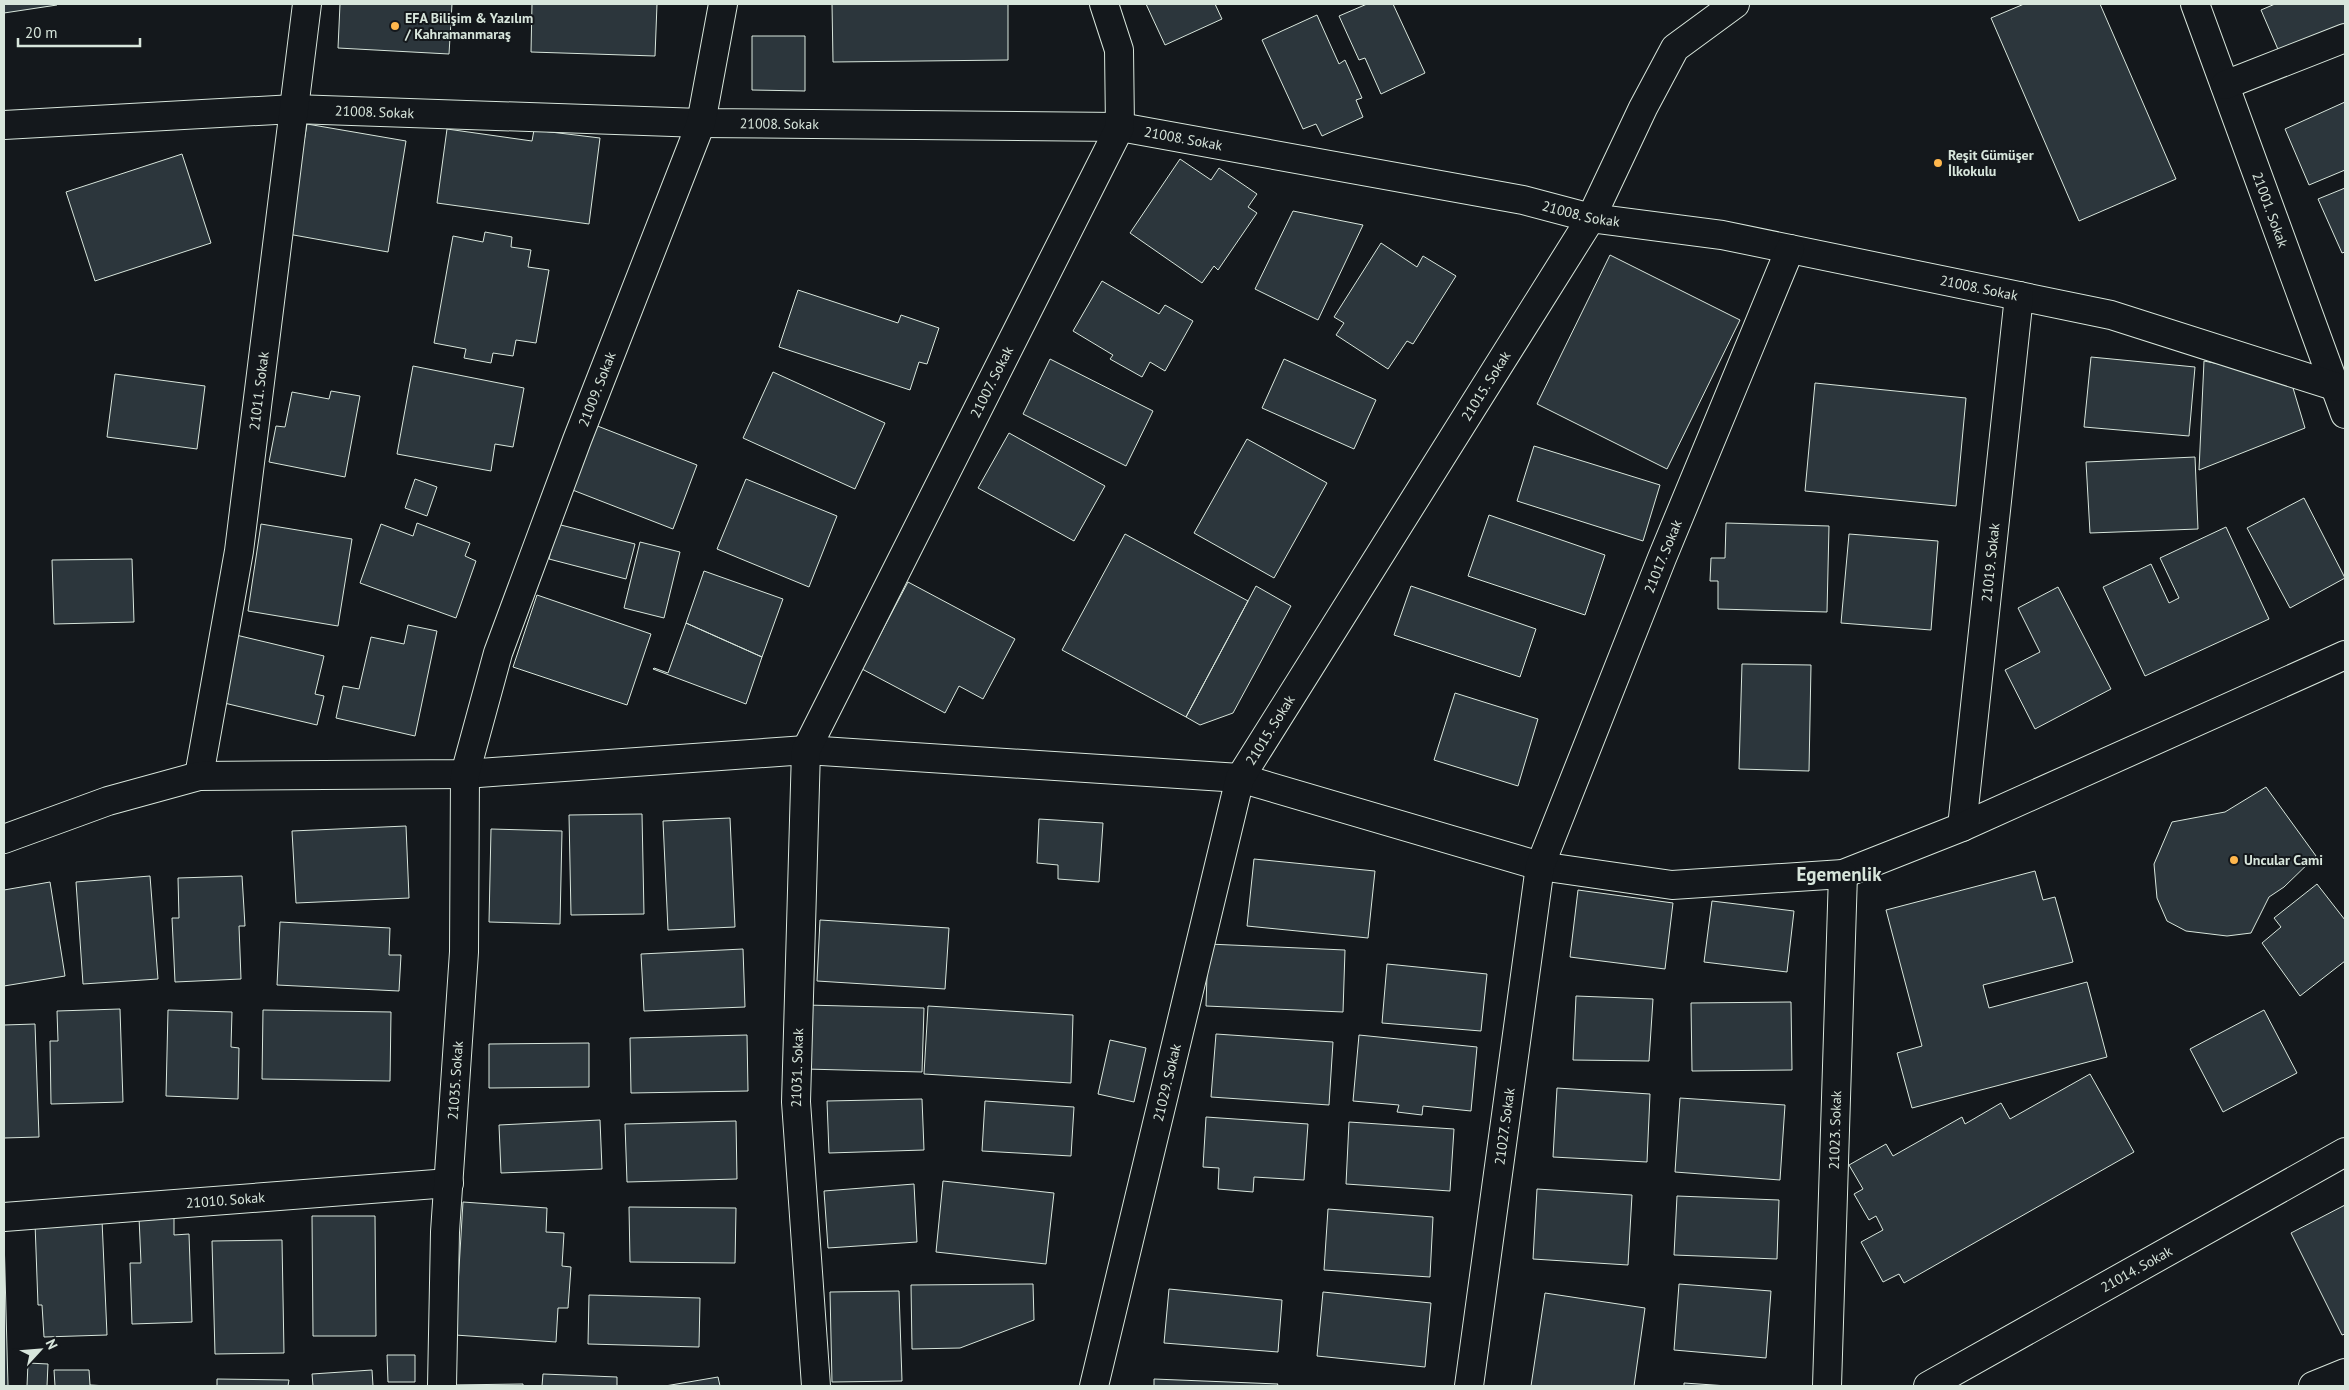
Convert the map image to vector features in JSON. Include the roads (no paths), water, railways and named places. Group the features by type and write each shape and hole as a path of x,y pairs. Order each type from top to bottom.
{"street":[{"name":"21011. Sokak","path":"199,776 239,551 307,4"},
{"name":"21009. Sokak","path":"465,774 498,652 577,440 702,123 723,4"},
{"name":"21007. Sokak","path":"806,750 1120,127 1119,50 1104,4"},
{"name":"21015. Sokak","path":"1240,778 1591,218 1643,108 1675,48 1735,4"},
{"name":"21001. Sokak","path":"2195,4 2337,387 2345,414"},
{"path":"2225,85 2345,38"},
{"name":"21008. Sokak","path":"4,125 294,109 702,123 1120,127 1523,200 1591,218 1722,235 2112,315 2337,387"},
{"path":"4,125 4,133"},
{"name":"21017. Sokak","path":"1540,866 1662,558 1790,249"},
{"name":"21019. Sokak","path":"1962,827 2019,296"},
{"path":"4,839 108,801 199,776 465,774 806,750 1240,778 1540,866 1672,885 1843,874 1962,827 2345,655"},
{"name":"21031. Sokak","path":"806,750 796,1102 816,1386"},
{"name":"21035. Sokak","path":"442,1386 445,1232 464,952 465,774"},
{"name":"21029. Sokak","path":"1094,1386 1240,778"},
{"name":"21027. Sokak","path":"1470,1386 1540,866"},
{"name":"21023. Sokak","path":"1828,1386 1843,874"},
{"name":"21014. Sokak","path":"1928,1386 2345,1152"},
{"name":"21010. Sokak","path":"4,1217 449,1183"},
{"path":"2313,1386 2345,1373"}],"place":[{"name":"EFA Bilişim & Yazılım / Kahramanmaraş","path":"395,26"},
{"name":"Reşit Gümüşer İlkokulu","path":"1938,163"},
{"name":"Uncular Cami","path":"2234,860"}],"district":[{"name":"Egemenlik","path":"1839,874"}]}
